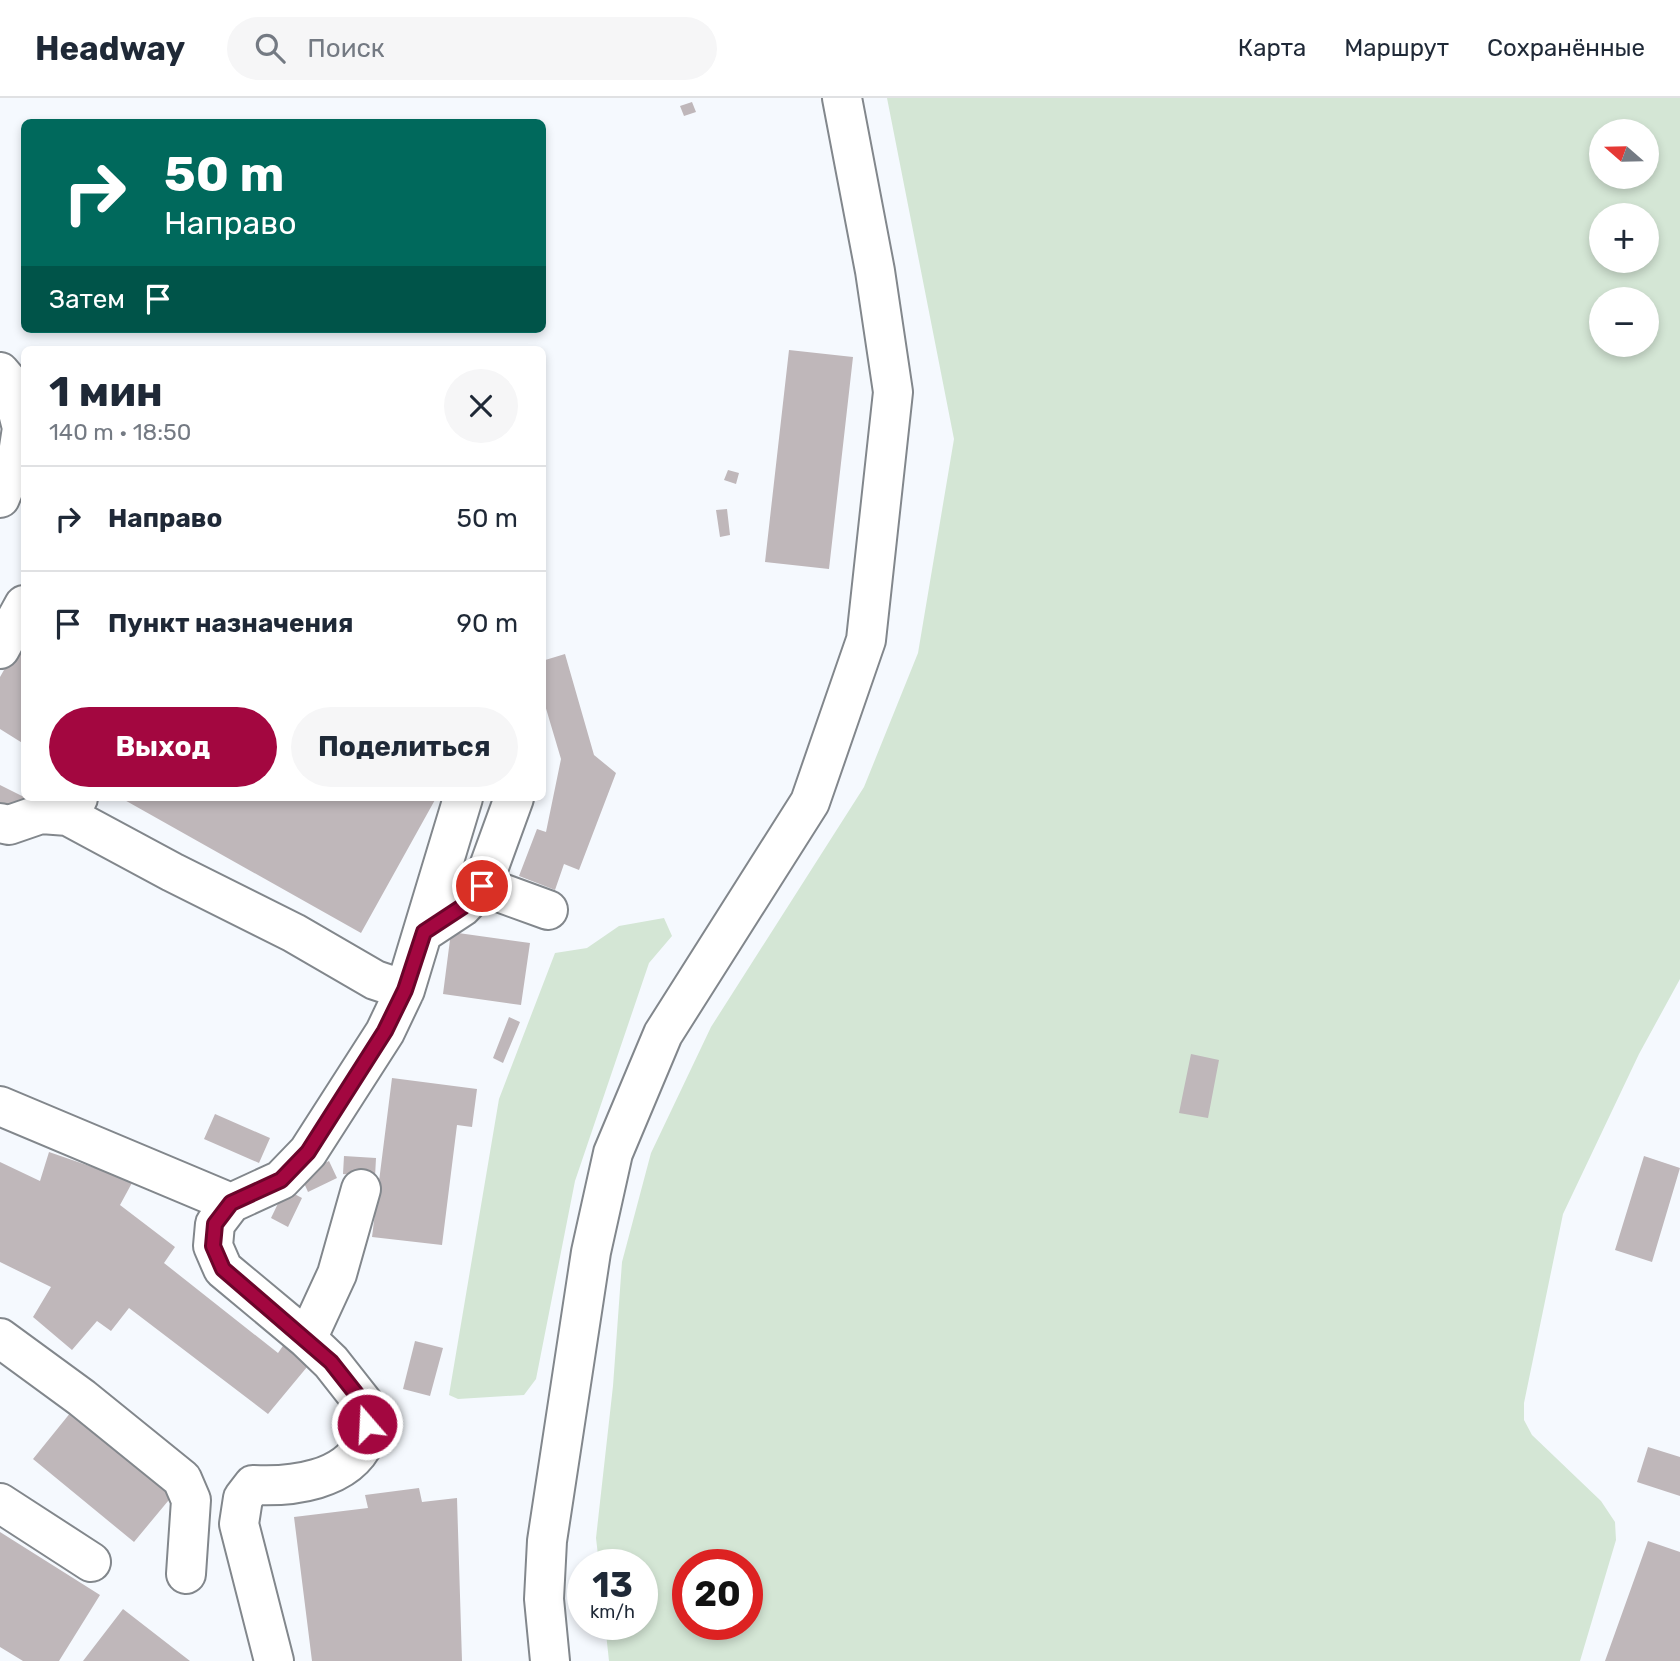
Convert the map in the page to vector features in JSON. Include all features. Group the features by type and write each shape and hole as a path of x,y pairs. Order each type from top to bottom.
{"lane":[{"path":"550,1661 544,1599 547,1541 590,1252 614,1153 663,1034 810,802 866,640 893,392 875,271 842,98"},
{"path":"0,372 10,385 21,424"},
{"path":"0,498 18,454 21,434"},
{"path":"0,649 21,610"},
{"path":"274,1661 239,1524 243,1498 253,1485 275,1486 322,1477 351,1462 366,1440 368,1409 331,1362 223,1269 213,1246 215,1224 231,1203 281,1180 308,1152 385,1031 405,990 462,801"},
{"path":"424,932 462,907 482,886 513,801"},
{"path":"0,823 9,825 73,807 172,872 295,933 375,980 405,990"},
{"path":"482,886 548,911"},
{"path":"0,1107 231,1203"},
{"path":"307,1339 337,1274 360,1189"},
{"path":"0,1338 82,1398 182,1479 191,1500 186,1574"},
{"path":"0,1503 91,1562"}],"green space":[{"path":"887,98 1680,98 1680,979 1639,1054 1563,1214 1524,1403 1524,1420 1532,1435 1601,1501 1615,1522 1616,1540 1580,1661 609,1661 607,1640 658,1640 658,1549 597,1549 596,1538 613,1386 622,1262 651,1153 711,1027 864,787 918,653 954,439"},
{"path":"664,918 672,936 649,963 575,1181 536,1379 524,1395 458,1399 449,1395 499,1099 555,953 587,948 619,926"}],"building":[{"path":"692,102 696,112 684,116 680,106"},
{"path":"789,350 853,357 829,569 765,562"},
{"path":"728,470 739,473 736,484 724,480"},
{"path":"727,509 730,535 720,537 716,510"},
{"path":"21,640 21,742 0,729 0,677"},
{"path":"565,654 594,755 616,773 579,870 564,864 555,890 519,876 537,829 546,832 561,759 546,708 546,660"},
{"path":"0,785 21,796 21,801 24,801 17,814 0,805"},
{"path":"126,801 434,801 361,933"},
{"path":"451,932 530,943 521,1005 443,994"},
{"path":"509,1017 520,1022 503,1063 493,1058"},
{"path":"1191,1054 1219,1060 1208,1118 1179,1113"},
{"path":"392,1078 477,1089 472,1127 457,1125 442,1245 372,1237"},
{"path":"215,1114 270,1138 259,1163 204,1139"},
{"path":"49,1152 133,1181 120,1205 175,1247 164,1263 278,1353 287,1340 312,1361 268,1414 129,1308 111,1331 97,1321 72,1350 33,1317 51,1287 0,1262 0,1162 40,1181"},
{"path":"344,1156 376,1158 375,1177 343,1174"},
{"path":"1644,1156 1680,1168 1652,1262 1615,1250"},
{"path":"329,1161 337,1178 308,1192 300,1174"},
{"path":"285,1189 302,1198 288,1227 271,1218"},
{"path":"415,1341 443,1348 430,1396 403,1389"},
{"path":"71,1412 173,1495 134,1542 33,1459"},
{"path":"1648,1447 1680,1457 1680,1496 1637,1482"},
{"path":"419,1488 422,1502 457,1498 462,1661 312,1661 294,1517 368,1508 365,1495"},
{"path":"0,1532 100,1595 59,1661 23,1661 0,1647"},
{"path":"1648,1541 1680,1552 1680,1661 1605,1661"},
{"path":"123,1609 190,1661 83,1661"}],"route":[{"path":"367,1424 368,1409 331,1362 223,1269 213,1246 215,1224 231,1203 281,1180 308,1152 385,1031 405,990 424,932 462,907 482,886"}]}
